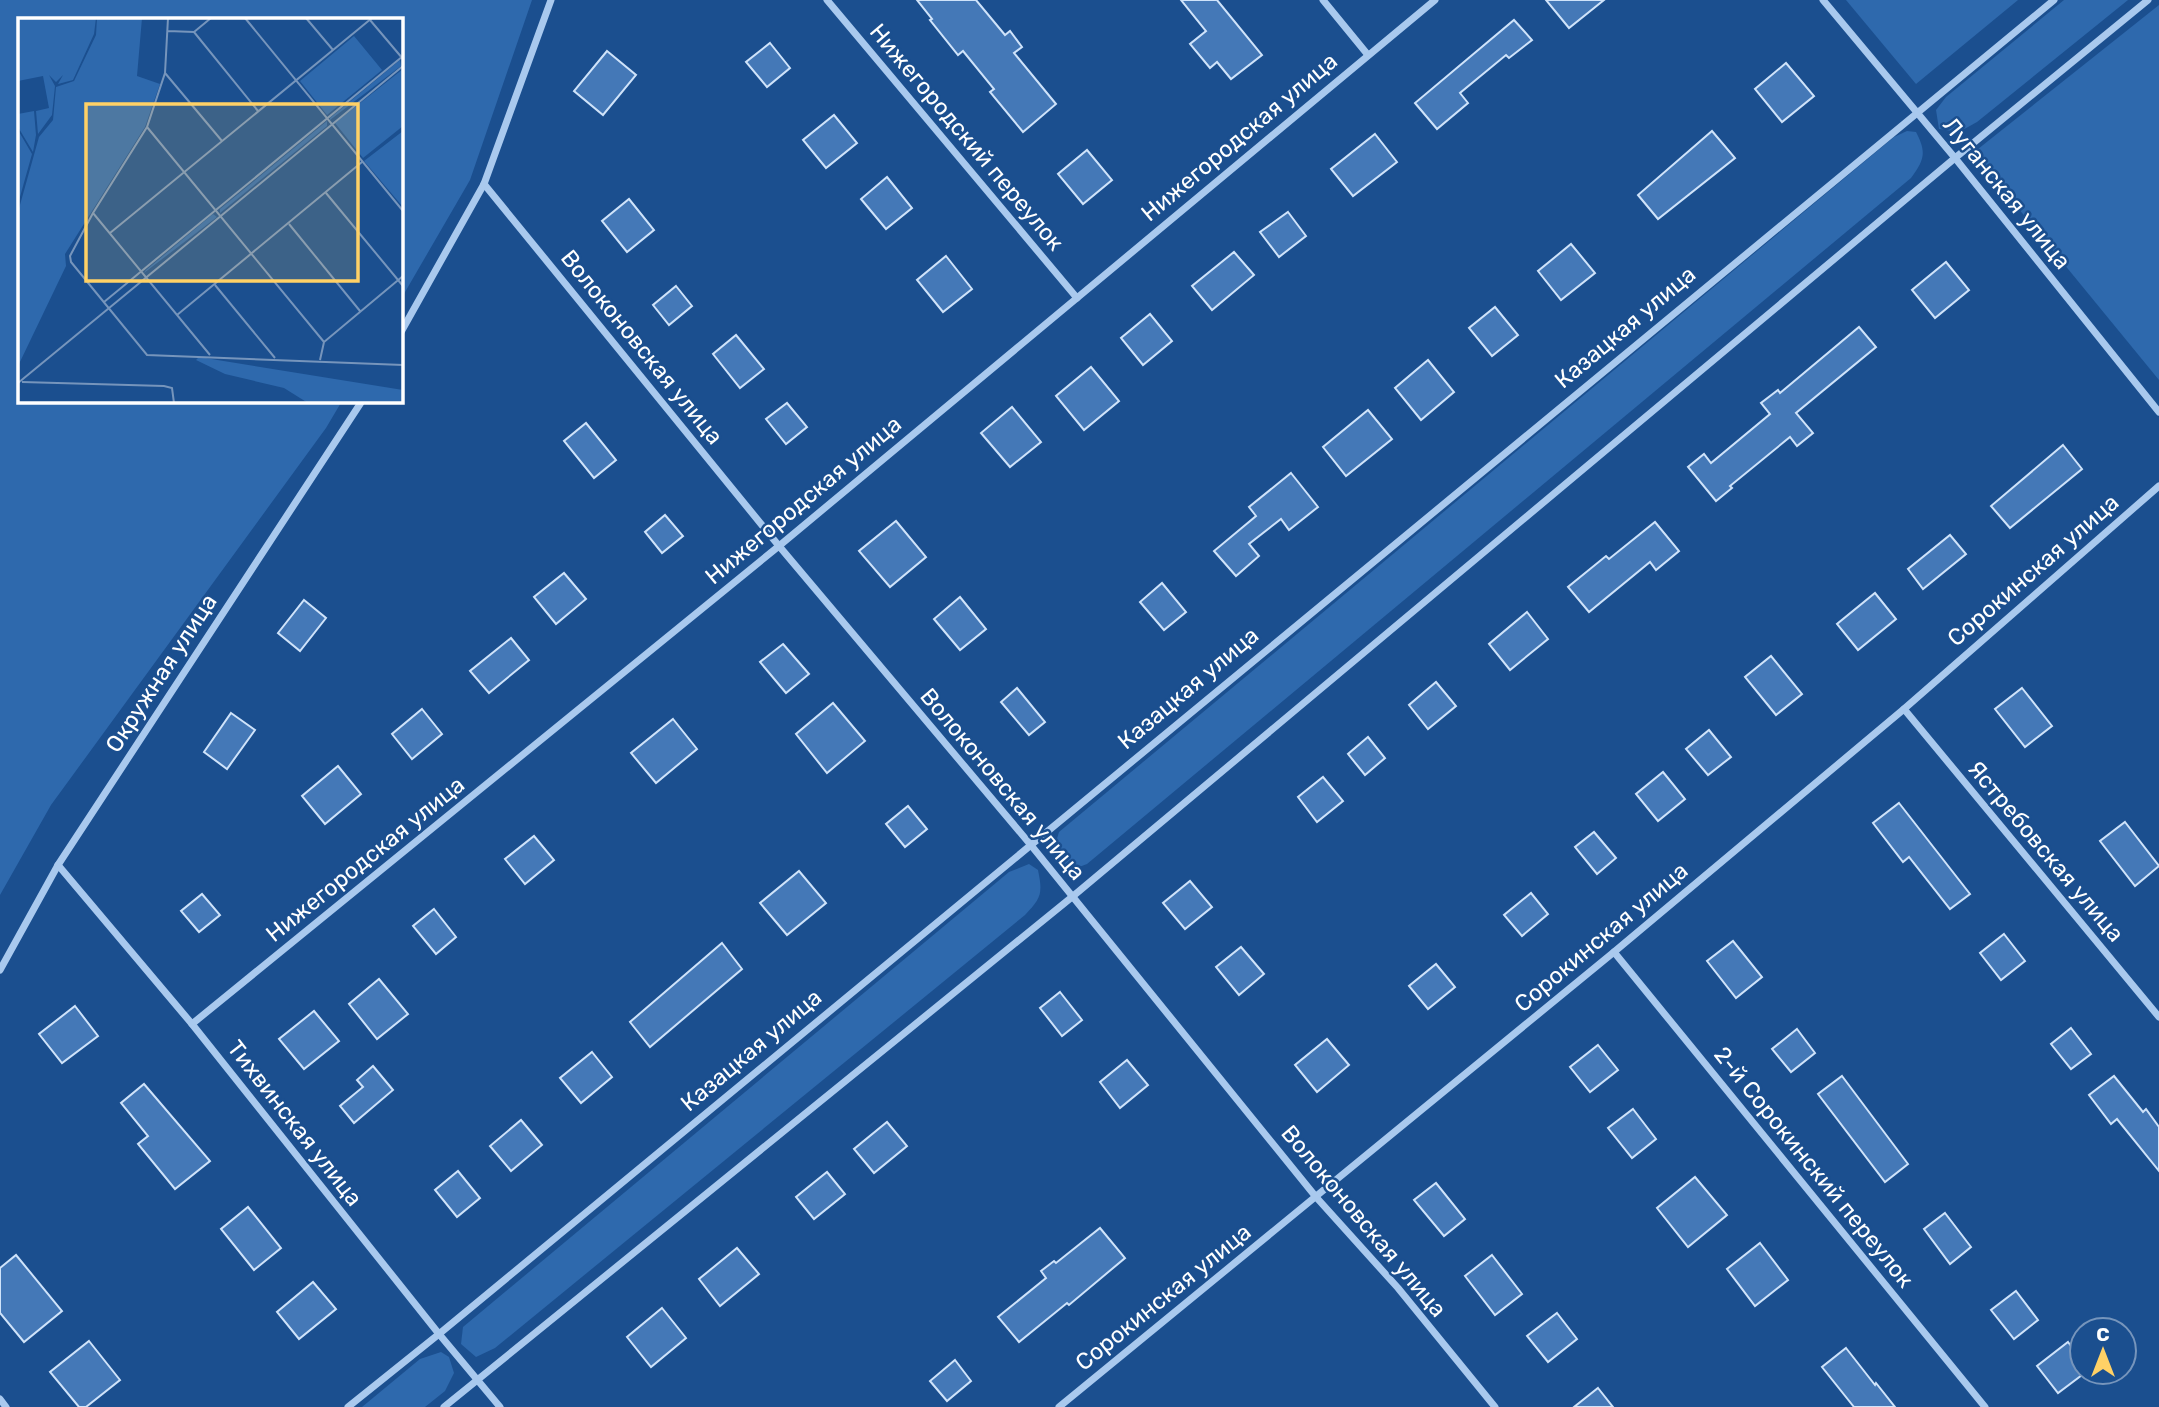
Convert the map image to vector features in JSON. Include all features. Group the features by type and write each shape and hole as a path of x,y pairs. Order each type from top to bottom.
{"street":[{"path":"402,330 484,184 551,0"},
{"name":"Нижегородский переулок","path":"827,0 1077,298"},
{"path":"1323,0 1368,55"},
{"name":"Нижегородская улица","path":"192,1024 779,546 1435,0"},
{"name":"Луганская улица","path":"1823,0 1955,158 2159,412"},
{"name":"Казацкая улица","path":"348,1407 2053,0"},
{"path":"444,1407 1072,898 1955,158 2148,0"},
{"name":"Волоконовская улица","path":"484,184 779,546 1030,844 1316,1197 1398,1288 1495,1407"},
{"name":"Окружная улица","path":"0,970 58,864 361,402"},
{"name":"Сорокинская улица","path":"1059,1407 1614,952 1904,709 2159,486"},
{"name":"Ястребовская улица","path":"1904,709 2159,1017"},
{"name":"Тихвинская улица","path":"58,864 192,1024 500,1407"},
{"name":"2-й Сорокинский переулок","path":"1614,952 1985,1407"},
{"path":"0,1399 6,1407"}],"shaded area":[{"path":"0,0 532,0 470,180 402,297 402,18 18,18 18,402 341,402 326,428 51,805 0,895"},
{"path":"1846,0 2018,0 1916,84"},
{"path":"2064,0 2128,0 1977,122 1959,132 1939,129 1936,110 1946,97"},
{"path":"2159,5 2159,380 1973,153"},
{"path":"1907,131 1916,132 1923,151 1919,166 1911,178 1087,864 1071,870 1059,864 1053,852 1059,832 1894,137"},
{"path":"1029,864 1038,870 1040,890 1037,900 1025,915 495,1348 476,1357 461,1344 463,1327 1009,872"},
{"path":"441,1352 449,1357 454,1373 445,1391 425,1407 362,1407 420,1359"}],"building":[{"path":"917,0 976,0 1005,35 1010,31 1022,47 1014,53 1056,104 1023,132 990,92 994,89 963,51 958,55"},
{"path":"1181,0 1217,0 1262,55 1231,79 1217,62 1210,68 1190,44 1206,31"},
{"path":"1546,0 1604,0 1569,28"},
{"path":"1514,20 1532,40 1509,58 1506,55 1460,93 1468,103 1437,129 1415,103"},
{"path":"770,43 790,68 767,87 746,62"},
{"path":"607,51 636,75 603,115 574,91"},
{"path":"1786,63 1814,96 1782,122 1755,89"},
{"path":"834,115 857,143 826,168 803,140"},
{"path":"1712,131 1735,158 1658,219 1638,195"},
{"path":"1375,134 1397,162 1353,196 1331,169"},
{"path":"1087,150 1112,180 1083,204 1058,174"},
{"path":"887,177 912,208 886,229 861,199"},
{"path":"629,199 654,230 627,252 602,221"},
{"path":"1288,212 1306,236 1279,257 1260,232"},
{"path":"1571,244 1595,273 1561,300 1538,271"},
{"path":"1234,252 1254,275 1212,310 1192,286"},
{"path":"946,256 972,289 943,312 917,280"},
{"path":"1946,262 1969,290 1935,318 1912,290"},
{"path":"676,286 692,306 669,325 653,305"},
{"path":"1495,307 1518,335 1492,356 1469,328"},
{"path":"1150,314 1172,341 1143,365 1121,338"},
{"path":"1859,327 1876,347 1796,413 1813,433 1797,446 1790,437 1730,486 1732,488 1716,501 1688,467 1704,454 1711,463 1770,414 1761,403 1778,390 1780,393"},
{"path":"736,335 764,369 740,388 713,354"},
{"path":"1428,360 1454,392 1421,420 1395,388"},
{"path":"1091,367 1119,401 1084,430 1056,396"},
{"path":"787,403 807,427 786,444 766,419"},
{"path":"1012,407 1041,442 1010,467 981,433"},
{"path":"1368,410 1392,439 1346,476 1323,447"},
{"path":"586,423 616,460 594,478 564,441"},
{"path":"2063,445 2082,469 2010,528 1991,506"},
{"path":"1291,473 1318,507 1289,530 1281,519 1249,544 1259,556 1236,576 1214,551 1256,516 1249,507"},
{"path":"665,515 683,536 662,553 645,532"},
{"path":"896,521 926,557 890,587 859,551"},
{"path":"1655,522 1679,551 1656,570 1650,562 1589,612 1568,587 1606,556 1609,559"},
{"path":"1950,535 1966,554 1923,589 1908,569"},
{"path":"564,573 586,599 556,624 534,597"},
{"path":"1162,583 1186,612 1164,630 1140,602"},
{"path":"1875,593 1896,619 1858,650 1837,624"},
{"path":"960,597 986,629 960,650 934,619"},
{"path":"304,600 326,618 300,651 278,633"},
{"path":"1527,612 1548,639 1510,670 1489,644"},
{"path":"511,638 529,660 489,693 470,671"},
{"path":"783,644 809,674 786,693 760,662"},
{"path":"1771,656 1802,694 1776,715 1745,677"},
{"path":"1436,682 1456,706 1428,729 1409,705"},
{"path":"1017,688 1045,722 1029,735 1001,702"},
{"path":"2022,688 2052,726 2025,747 1995,709"},
{"path":"833,703 865,741 827,773 796,734"},
{"path":"422,709 442,734 412,759 392,734"},
{"path":"231,713 255,730 227,769 204,752"},
{"path":"673,719 697,749 656,783 631,753"},
{"path":"1709,730 1731,757 1708,775 1686,749"},
{"path":"1368,737 1385,758 1365,775 1348,754"},
{"path":"338,766 361,794 325,824 302,796"},
{"path":"1663,772 1685,799 1658,821 1636,794"},
{"path":"1323,777 1343,801 1317,822 1298,797"},
{"path":"1899,803 1970,894 1950,909 1909,857 1903,862 1873,823"},
{"path":"908,806 927,829 905,847 886,824"},
{"path":"2125,822 2159,866 2135,886 2100,841"},
{"path":"1594,832 1616,858 1597,874 1575,847"},
{"path":"534,836 554,860 525,884 505,859"},
{"path":"799,871 826,903 787,935 760,903"},
{"path":"1190,881 1212,907 1185,929 1163,903"},
{"path":"1531,893 1548,914 1522,936 1504,915"},
{"path":"202,894 220,915 199,932 181,911"},
{"path":"434,909 456,937 436,954 413,926"},
{"path":"2004,934 2025,961 2001,980 1980,953"},
{"path":"1733,941 1762,977 1736,998 1707,961"},
{"path":"722,943 742,969 650,1047 630,1022"},
{"path":"1241,947 1264,974 1239,995 1216,967"},
{"path":"1436,964 1455,987 1428,1009 1409,986"},
{"path":"379,979 408,1014 377,1039 349,1004"},
{"path":"1060,992 1082,1020 1062,1036 1040,1008"},
{"path":"75,1006 98,1036 62,1063 39,1034"},
{"path":"314,1011 339,1041 304,1069 279,1039"},
{"path":"2071,1028 2091,1054 2071,1069 2051,1044"},
{"path":"1797,1029 1815,1053 1791,1072 1772,1049"},
{"path":"1327,1039 1349,1065 1317,1092 1295,1065"},
{"path":"1598,1045 1618,1070 1590,1092 1570,1067"},
{"path":"592,1052 612,1077 581,1103 560,1078"},
{"path":"1127,1060 1148,1085 1120,1108 1100,1082"},
{"path":"373,1066 393,1090 354,1123 340,1106 363,1087 357,1080"},
{"path":"1842,1076 1908,1164 1885,1182 1818,1094"},
{"path":"2114,1076 2143,1112 2146,1109 2159,1127 2159,1171 2117,1119 2111,1124 2089,1095"},
{"path":"144,1084 210,1161 175,1189 138,1144 148,1136 121,1103"},
{"path":"1633,1109 1656,1139 1632,1158 1608,1128"},
{"path":"521,1120 542,1145 511,1171 490,1146"},
{"path":"887,1122 907,1146 874,1173 854,1149"},
{"path":"458,1171 480,1198 457,1217 435,1190"},
{"path":"827,1172 845,1194 814,1219 796,1197"},
{"path":"1695,1177 1727,1215 1688,1247 1657,1208"},
{"path":"1436,1183 1465,1219 1444,1236 1414,1200"},
{"path":"248,1207 281,1248 254,1270 221,1229"},
{"path":"1945,1213 1971,1247 1950,1264 1924,1229"},
{"path":"1100,1228 1125,1258 1019,1342 998,1317 1046,1278 1041,1271 1054,1261 1056,1263"},
{"path":"1760,1243 1788,1280 1755,1306 1727,1269"},
{"path":"737,1248 759,1274 720,1306 699,1279"},
{"path":"16,1255 62,1311 24,1342 0,1313 0,1268"},
{"path":"1492,1255 1522,1294 1495,1315 1465,1276"},
{"path":"313,1282 336,1309 299,1339 277,1312"},
{"path":"2016,1291 2038,1320 2014,1339 1991,1310"},
{"path":"662,1308 686,1338 651,1367 627,1337"},
{"path":"1557,1313 1577,1339 1548,1362 1527,1336"},
{"path":"89,1341 120,1380 86,1407 79,1407 50,1372"},
{"path":"2068,1342 2068,1386 2058,1393 2037,1366"},
{"path":"1846,1348 1895,1407 1854,1407 1822,1367"},
{"path":"955,1360 971,1381 947,1401 930,1381"},
{"path":"1598,1388 1613,1407 1574,1407"}]}
